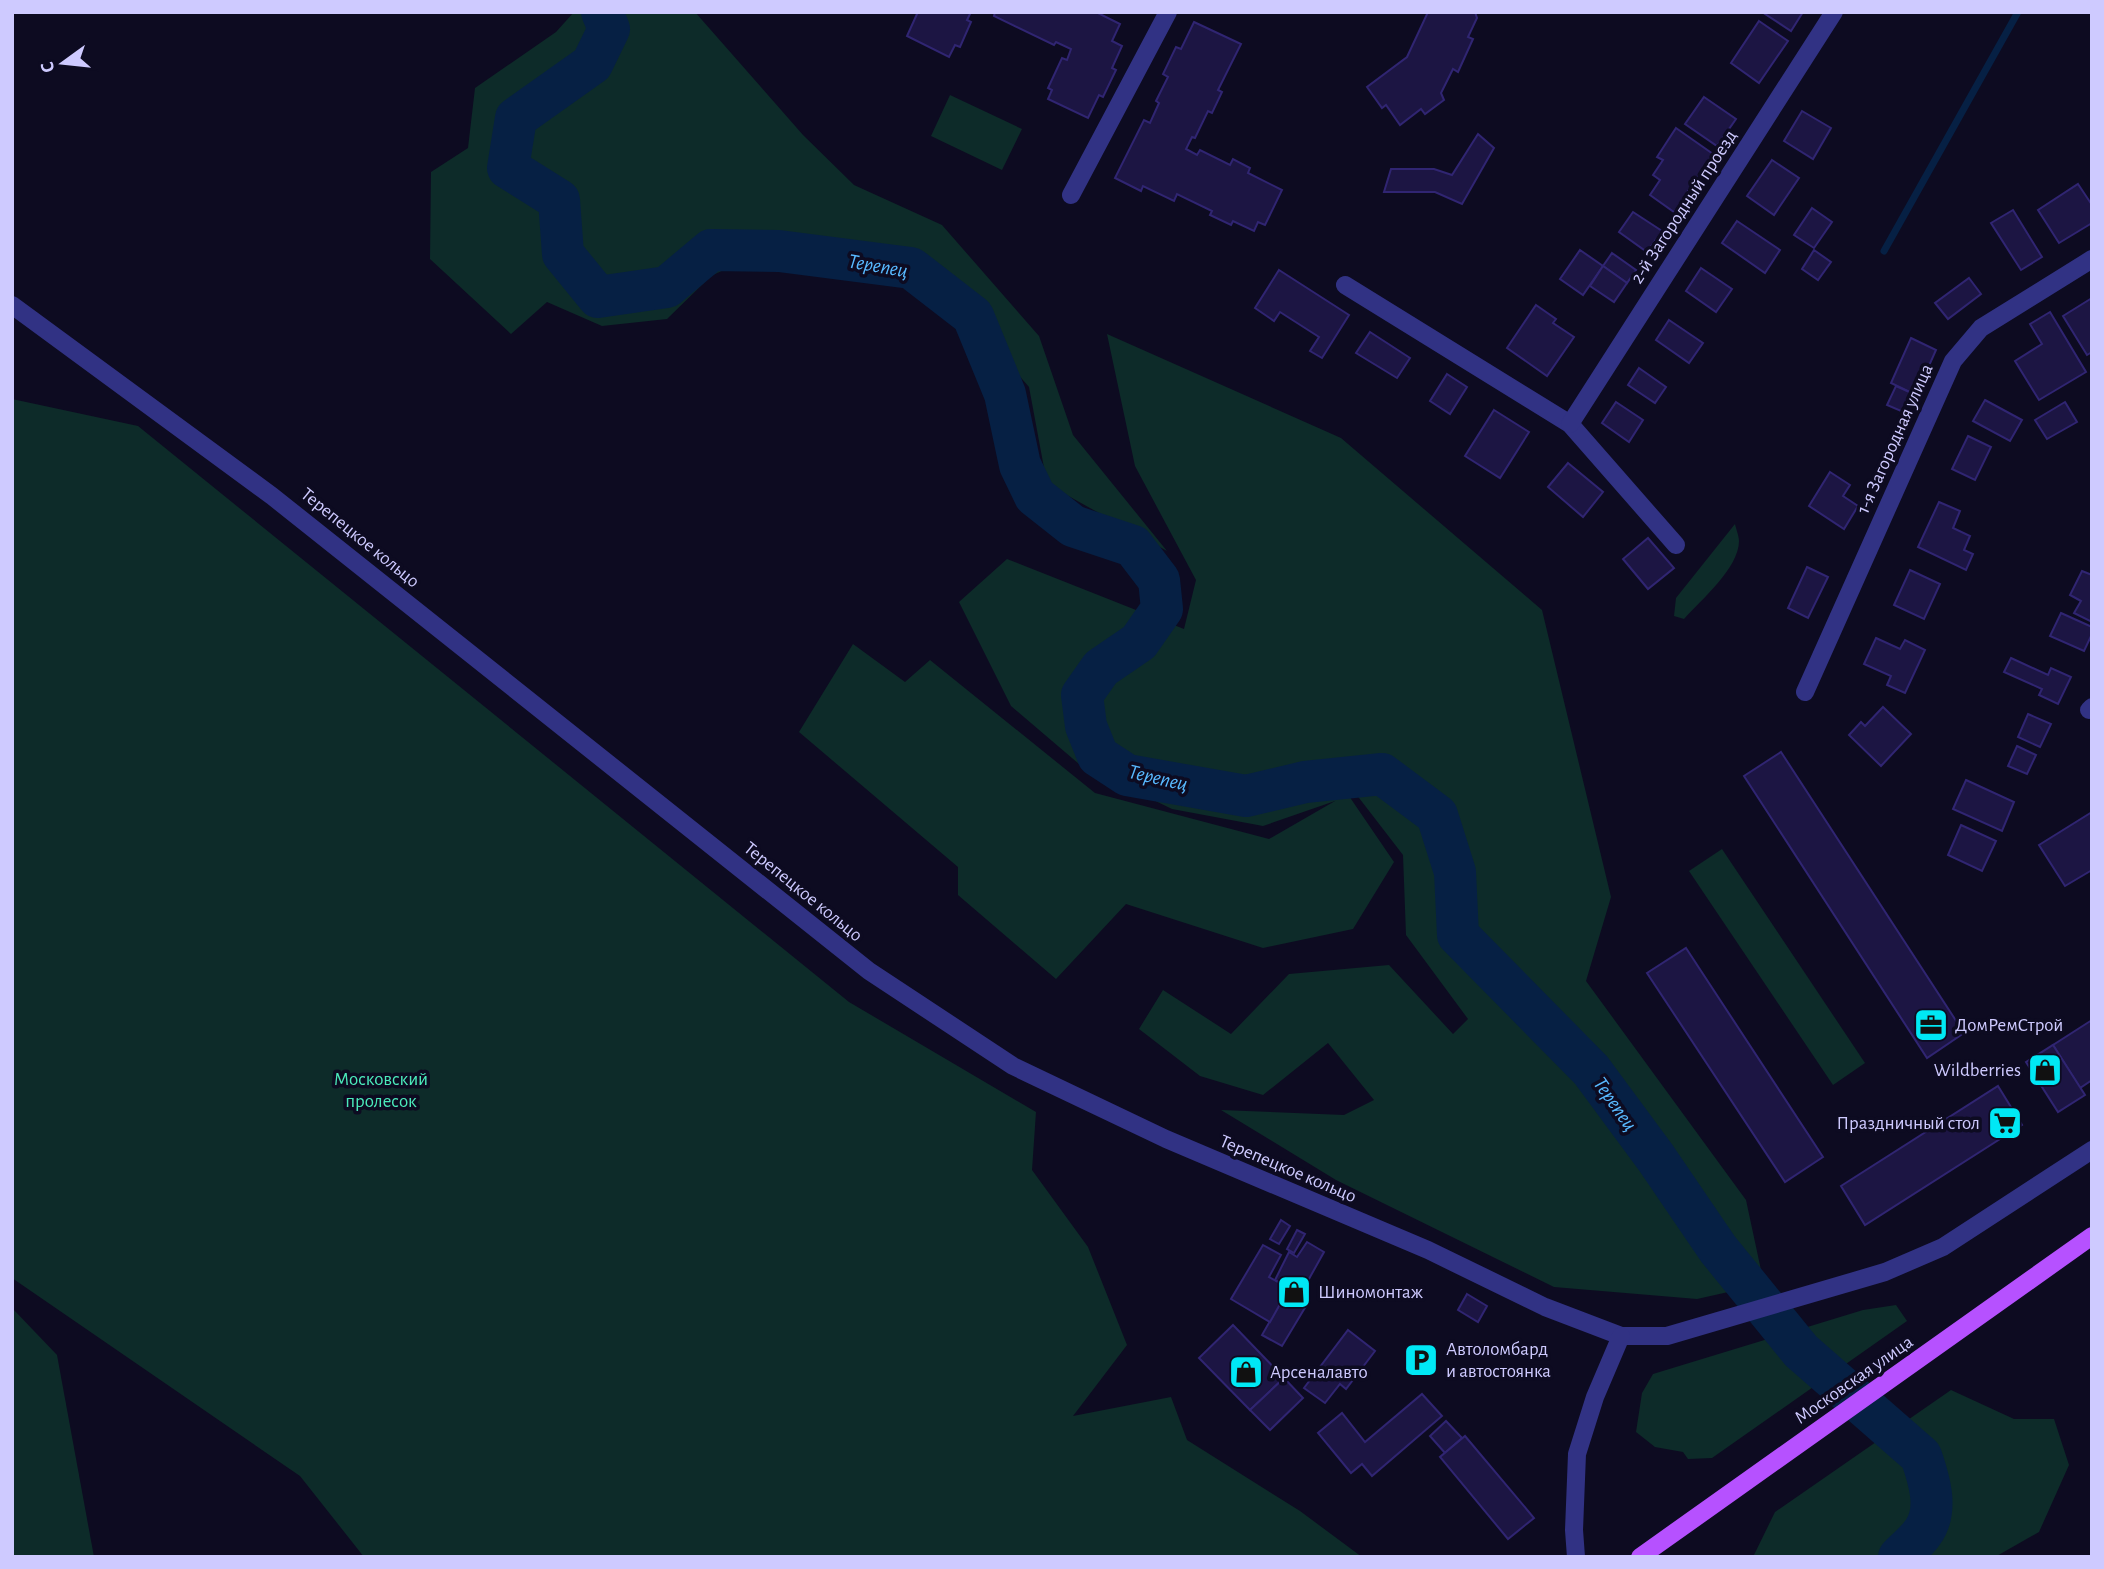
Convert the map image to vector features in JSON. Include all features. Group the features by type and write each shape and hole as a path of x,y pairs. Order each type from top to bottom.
{"main road":[{"name":"Московская улица","path":"1640,1557 2092,1236"}],"street":[{"path":"1071,195 1168,12"},
{"name":"2-й Загородный проезд","path":"1570,424 1834,12"},
{"name":"1-я Загородная улица","path":"1805,692 1953,361 1981,328 2092,259"},
{"path":"1345,285 1570,424 1676,545"},
{"name":"Терепецкое кольцо","path":"12,305 272,496 869,971 1013,1066 1166,1139 1428,1250 1545,1307 1621,1336 1667,1336 1885,1272 1943,1247 2092,1150"},
{"path":"1576,1557 1574,1530 1577,1454 1595,1397 1621,1336"}],"green space":[{"path":"574,12 695,12 803,135 854,185 942,225 1039,336 1073,435 1167,551 1047,484 1029,387 948,294 755,255 711,276 667,319 602,326 547,302 511,334 430,259 431,172 468,148 475,88 556,32"},
{"path":"950,95 1022,129 1002,170 931,136"},
{"path":"1107,334 1341,438 1542,610 1611,897 1586,981 1746,1200 1764,1284 1697,1299 1554,1287 1336,1180 1221,1110 1344,1115 1374,1100 1328,1043 1263,1095 1200,1076 1139,1029 1163,990 1231,1034 1289,974 1389,965 1453,1034 1468,1019 1406,935 1403,855 1356,794 1349,796 1394,862 1353,929 1263,948 1126,904 1056,979 958,895 958,867 799,732 853,644 905,682 930,660 1095,793 1269,839 1335,801 1263,826 1172,809 1079,764 1011,706 959,602 1007,559 1184,629 1196,580 1135,466"},
{"name":"Московский пролесок","path":"12,399 138,426 849,1002 1036,1112 1032,1170 1088,1247 1127,1345 1073,1416 1171,1397 1187,1440 1300,1511 1362,1557 364,1557 300,1476 12,1278"},
{"path":"1735,524 1739,539 1737,551 1726,573 1684,619 1674,616 1676,598"},
{"path":"1722,849 1865,1063 1833,1085 1689,871"},
{"path":"1896,1305 1907,1321 1712,1458 1688,1459 1683,1452 1655,1447 1636,1432 1642,1393 1653,1374 1863,1310"},
{"path":"12,1308 57,1355 94,1557 12,1557"},
{"path":"1951,1390 2014,1419 2054,1419 2069,1465 2039,1532 1995,1557 1753,1557 1775,1512"}],"building":[{"path":"914,12 971,12 967,20 971,22 960,47 955,45 949,57 907,36 917,14"},
{"path":"995,12 1096,12 1120,24 1112,41 1122,46 1112,68 1116,70 1103,97 1099,95 1088,118 1048,99 1052,90 1048,88 1062,58 1067,60 1071,49 1056,42 1054,45 994,16"},
{"path":"1428,12 1475,12 1477,18 1468,37 1473,39 1458,72 1453,69 1441,93 1444,100 1425,114 1421,109 1400,125 1386,105 1382,108 1367,87 1407,57"},
{"path":"1762,12 1803,12 1791,31"},
{"path":"1759,21 1788,41 1759,83 1731,63"},
{"path":"1194,22 1241,44 1218,90 1222,92 1212,113 1208,111 1195,138 1192,137 1186,149 1197,155 1200,150 1230,165 1233,159 1250,168 1248,173 1282,190 1265,225 1258,222 1254,231 1233,221 1231,225 1210,215 1212,211 1177,194 1174,201 1143,186 1141,191 1115,178 1144,120 1150,123 1159,103 1156,101 1168,77 1163,74 1176,47 1181,49"},
{"path":"1704,97 1736,119 1717,146 1685,124"},
{"path":"1802,111 1831,128 1813,159 1784,141"},
{"path":"1676,128 1713,154 1674,212 1650,195 1660,180 1653,175 1663,160 1657,157"},
{"path":"1478,134 1494,148 1462,204 1435,192 1384,192 1391,169 1434,169 1452,175"},
{"path":"1772,160 1799,178 1774,215 1747,196"},
{"path":"2078,184 2092,205 2092,223 2059,243 2038,210"},
{"path":"1812,208 1832,222 1814,248 1794,235"},
{"path":"2013,210 2042,257 2021,270 1991,223"},
{"path":"1633,212 1662,231 1647,252 1619,232"},
{"path":"1737,221 1780,250 1765,273 1722,243"},
{"path":"1580,250 1603,266 1583,295 1560,279"},
{"path":"1814,250 1831,262 1818,280 1802,269"},
{"path":"1612,253 1636,270 1627,283 1603,266"},
{"path":"1603,266 1627,283 1614,302 1590,286"},
{"path":"1701,268 1732,289 1716,312 1686,291"},
{"path":"1279,270 1349,315 1322,358 1310,351 1319,337 1280,312 1274,321 1255,308"},
{"path":"1969,278 1981,294 1948,319 1935,303"},
{"path":"2092,298 2092,352 2087,355 2063,316"},
{"path":"1536,305 1556,319 1553,323 1574,337 1547,376 1507,348"},
{"path":"2050,312 2086,372 2039,400 2015,361 2042,344 2030,324"},
{"path":"1669,320 1703,343 1689,363 1656,340"},
{"path":"1370,332 1410,358 1397,378 1356,353"},
{"path":"1911,338 1936,350 1916,395 1891,383"},
{"path":"1639,368 1666,387 1655,403 1628,385"},
{"path":"1447,374 1467,387 1450,414 1430,401"},
{"path":"1896,386 1916,395 1908,414 1887,405"},
{"path":"1985,400 2022,420 2010,441 1973,421"},
{"path":"1616,402 1643,420 1629,442 1602,423"},
{"path":"2065,402 2077,422 2047,439 2035,420"},
{"path":"1494,410 1529,432 1500,478 1465,456"},
{"path":"1968,436 1991,447 1975,480 1952,469"},
{"path":"1568,463 1603,492 1583,517 1548,487"},
{"path":"1830,472 1850,485 1843,496 1858,506 1844,529 1809,506"},
{"path":"1939,502 1960,511 1953,528 1970,536 1964,550 1973,554 1966,570 1918,547"},
{"path":"1648,538 1674,568 1648,589 1623,559"},
{"path":"1807,567 1828,577 1808,618 1788,608"},
{"path":"1910,570 1940,584 1924,619 1894,605"},
{"path":"2082,571 2092,575 2092,622 2074,613 2081,601 2070,595"},
{"path":"2061,613 2092,627 2092,634 2084,651 2050,636"},
{"path":"1876,638 1900,649 1905,640 1925,650 1905,693 1887,685 1891,676 1864,664"},
{"path":"2011,658 2048,675 2051,668 2071,677 2058,704 2039,695 2042,689 2004,672"},
{"path":"1883,707 1911,734 1881,766 1849,735 1861,722 1865,726"},
{"path":"2028,714 2051,724 2040,747 2018,737"},
{"path":"2017,746 2036,755 2027,774 2008,766"},
{"path":"1781,752 1964,1033 1927,1058 1744,776"},
{"path":"1966,780 2014,802 2002,831 1953,809"},
{"path":"2092,812 2092,870 2065,886 2039,845"},
{"path":"1961,825 1996,841 1982,871 1948,855"},
{"path":"1686,948 1823,1157 1785,1182 1647,973"},
{"path":"2092,1020 2092,1080 2080,1088 2053,1045"},
{"path":"2053,1045 2085,1095 2058,1112 2026,1062"},
{"path":"1998,1086 2022,1125 1865,1225 1841,1186"},
{"path":"1281,1220 1290,1226 1279,1244 1270,1239"},
{"path":"1297,1230 1305,1234 1294,1253 1287,1249"},
{"name":"Шиномонтаж","path":"1307,1242 1324,1252 1300,1295 1309,1301 1282,1346 1262,1335 1289,1288 1275,1280 1289,1252 1297,1257"},
{"path":"1263,1245 1281,1255 1269,1277 1289,1288 1270,1322 1231,1299"},
{"path":"1467,1294 1487,1306 1478,1322 1458,1310"},
{"name":"Арсеналавто","path":"1233,1325 1284,1378 1250,1410 1199,1358"},
{"path":"1348,1330 1375,1351 1346,1389 1340,1384 1325,1403 1304,1388"},
{"path":"1284,1378 1303,1398 1270,1430 1250,1410"},
{"path":"1422,1394 1442,1416 1372,1476 1362,1464 1351,1473 1318,1433 1342,1413 1365,1442"},
{"path":"1446,1421 1462,1438 1445,1453 1430,1436"},
{"path":"1465,1436 1534,1518 1508,1539 1440,1457"}],"waterway":[{"name":"Терепец","path":"602,12 609,29 592,64 516,118 508,168 559,200 563,254 598,297 667,287 711,250 779,251 911,268 973,316 1005,394 1020,465 1035,496 1073,526 1133,546 1159,580 1162,609 1139,642 1101,668 1082,695 1086,726 1098,756 1127,775 1246,796 1305,782 1382,774 1437,815 1455,872 1458,935 1591,1070 1718,1249 1801,1351 1921,1456 1931,1494 1931,1514 1921,1535 1899,1557"},
{"path":"1884,251 2018,12"}],"place":[{"name":"ДомРемСтрой","path":"1931,1025"},
{"name":"Wildberries","path":"2045,1070"},
{"name":"Праздничный стол","path":"2005,1123"},
{"name":"Шиномонтаж","path":"1294,1292"},
{"name":"Автоломбард и автостоянка","path":"1421,1360"},
{"name":"Арсеналавто","path":"1246,1372"}]}
